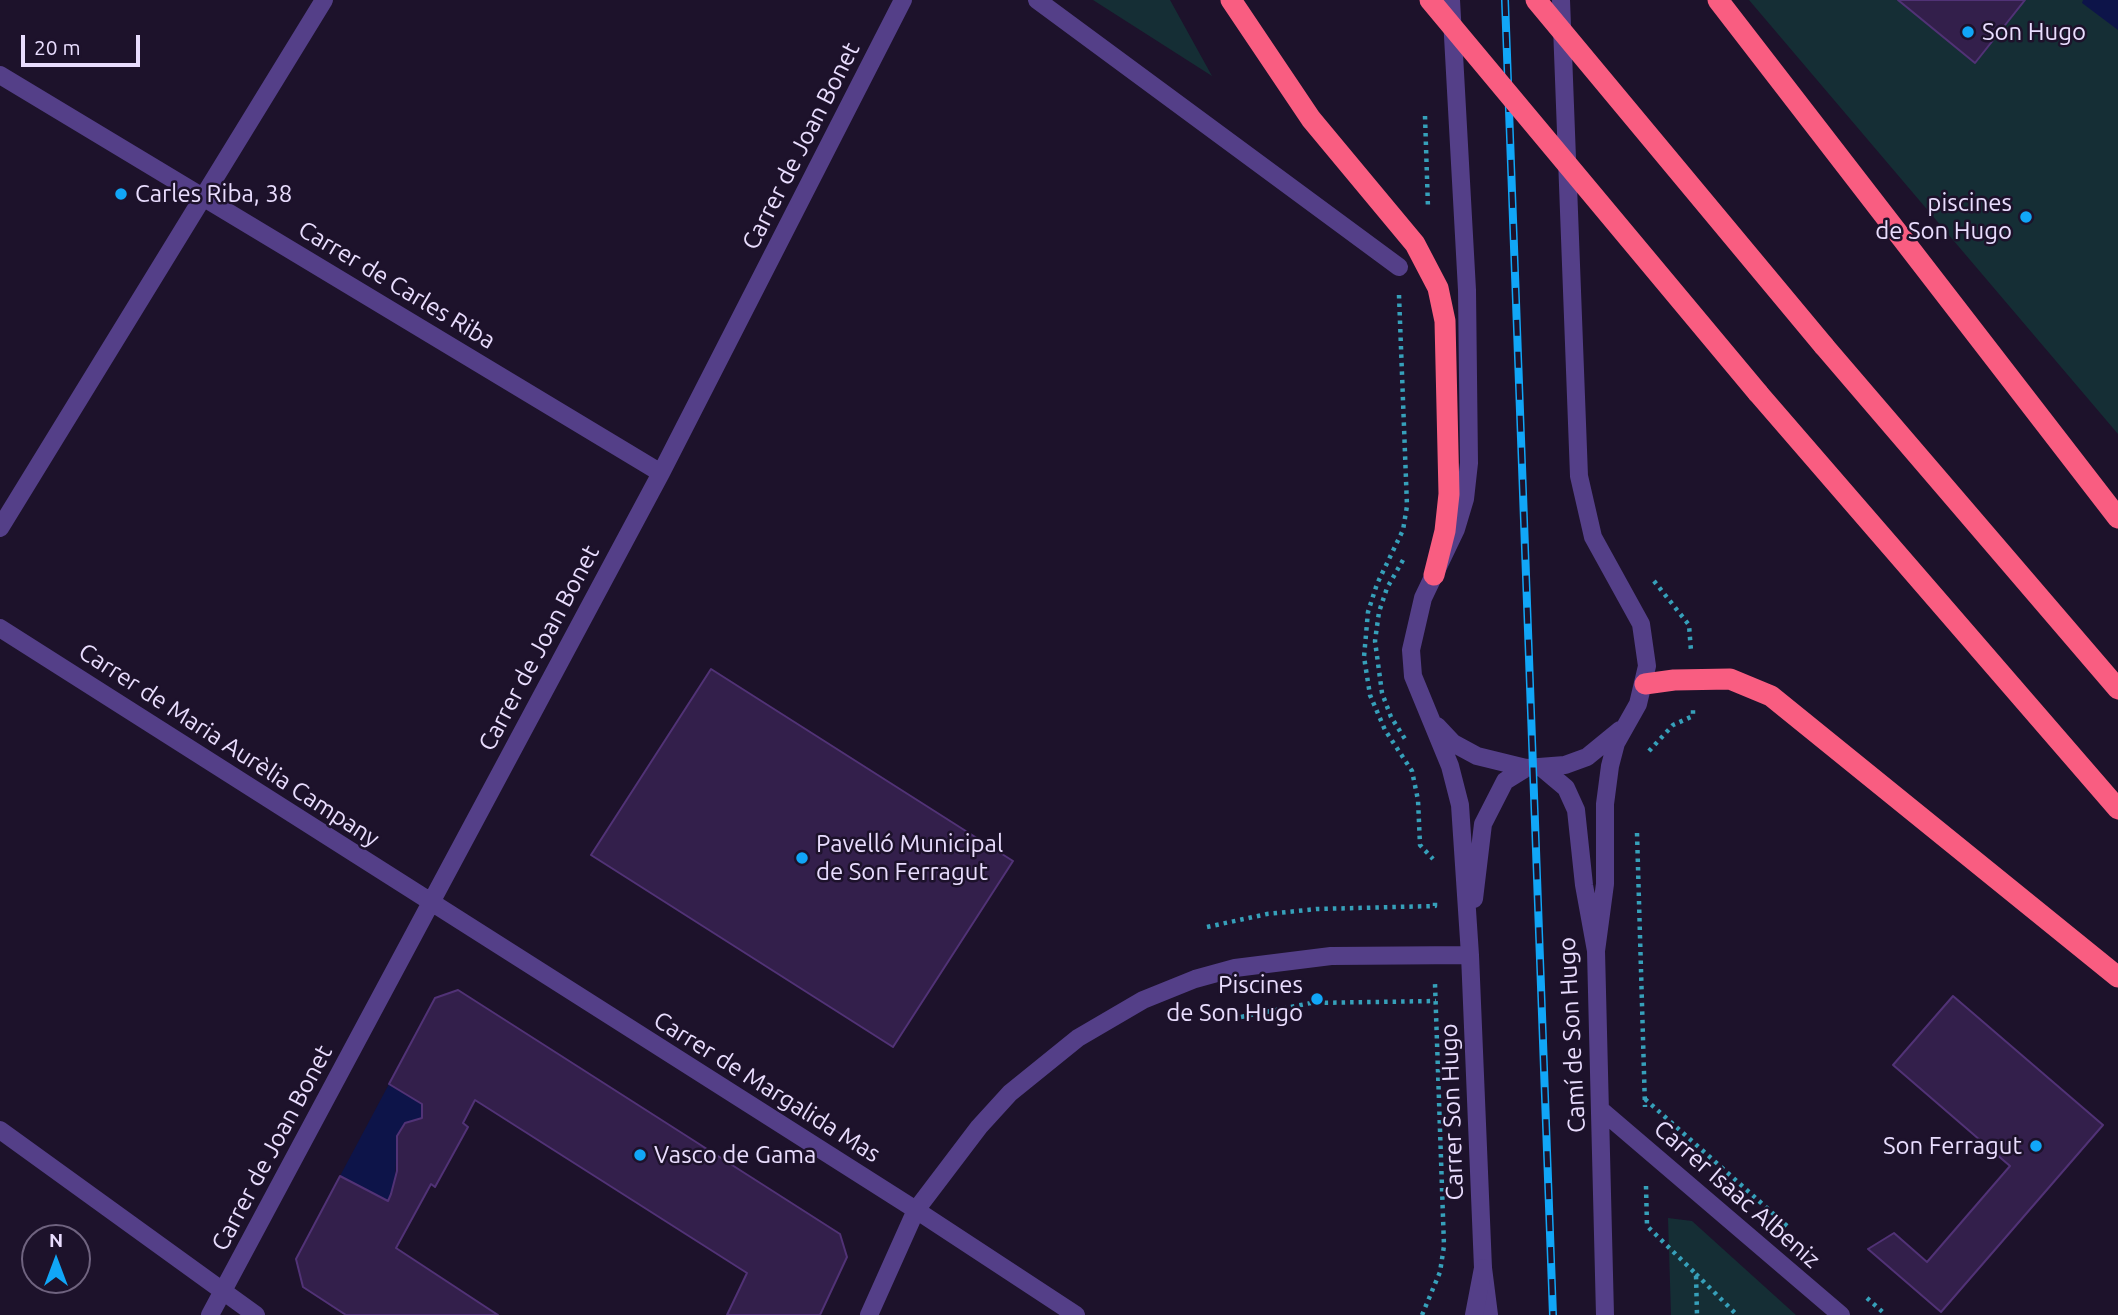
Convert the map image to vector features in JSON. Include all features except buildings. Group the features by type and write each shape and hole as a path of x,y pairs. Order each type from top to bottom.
{"highway":[{"path":"1231,0 1311,119 1412,241 1438,288 1445,321 1450,494 1445,531 1434,575"},
{"path":"1430,0 1758,393 2118,809"},
{"path":"1536,0 1824,346 2118,689"},
{"path":"1718,0 2118,518"},
{"path":"1645,684 1674,680 1730,679 1771,696 2118,976"}],"street":[{"path":"0,528 324,0"},
{"name":"Carrer de Joan Bonet","path":"210,1315 661,472 903,0"},
{"path":"1037,0 1396,264"},
{"path":"1451,0 1467,290 1469,463 1465,499 1456,529 1415,624 1411,650 1413,676 1456,785 1470,955"},
{"path":"1561,0 1579,476 1593,537 1640,624 1646,645 1645,684 1616,743 1610,766 1604,841 1605,884 1597,951"},
{"name":"Carrer de Carles Riba","path":"0,75 661,472"},
{"name":"Carrer de Maria Aurèlia Campany","path":"0,628 431,903"},
{"path":"1423,703 1438,728 1453,743 1500,764 1533,768"},
{"path":"1470,955 1483,824 1505,781 1533,768 1587,757 1609,742 1628,723"},
{"name":"Camí de Son Hugo","path":"1533,768 1566,788 1576,810 1584,885 1597,951 1605,1315"},
{"name":"Carrer de Margalida Mas","path":"431,903 916,1210 1076,1315"},
{"path":"869,1315 916,1210 979,1127 1010,1093 1078,1038 1143,1000 1195,979 1279,960 1331,956 1470,955"},
{"name":"Carrer Son Hugo","path":"1470,955 1483,1268"},
{"name":"Carrer Isaac Albeniz","path":"1601,1110 1841,1315"},
{"path":"0,1130 257,1315"},
{"path":"1475,1315 1483,1268"},
{"path":"1483,1268 1489,1315"}],"path":[{"path":"1427,112 1433,219 1412,241 1428,210 1427,112"},
{"path":"1396,264 1390,269 1398,290 1407,506 1403,530 1377,584 1368,612 1364,657 1370,695 1385,730 1412,771 1418,800 1420,845 1434,860 1446,864 1463,863"},
{"path":"1404,558 1387,588 1375,641 1382,693 1391,717 1411,748"},
{"path":"1604,841 1639,841"},
{"path":"1434,872 1434,845 1461,845"},
{"path":"1423,1315 1440,1272 1444,1247 1434,895"},
{"path":"1207,927 1267,914 1317,909 1435,906"},
{"path":"1241,1017 1311,1003 1436,1001"},
{"path":"1645,1098 1795,1234"},
{"path":"1645,1147 1647,1226 1737,1315"},
{"path":"1696,1274 1697,1315"},
{"path":"1866,1297 1886,1315"}],"shaded area":[{"path":"1093,0 1170,0 1212,76"},
{"name":"piscines de Son Hugo","path":"1749,0 2118,0 2118,434"},
{"path":"2083,0 2118,0 2118,30 2082,3"},
{"path":"389,1084 422,1104 422,1118 405,1123 397,1136 395,1182 388,1201 340,1176"},
{"path":"1668,1218 1692,1221 1796,1315 1671,1315"}],"railway":[{"path":"1505,0 1553,1315"}],"place":[{"name":"Son Hugo","path":"1968,32"},
{"name":"Carles Riba, 38","path":"121,194"},
{"name":"piscines de Son Hugo","path":"2026,217"},
{"name":"Pavelló Municipal de Son Ferragut","path":"802,858"},
{"name":"Piscines de Son Hugo","path":"1317,999"},
{"name":"Son Ferragut","path":"2036,1146"},
{"name":"Vasco de Gama","path":"640,1155"}]}
